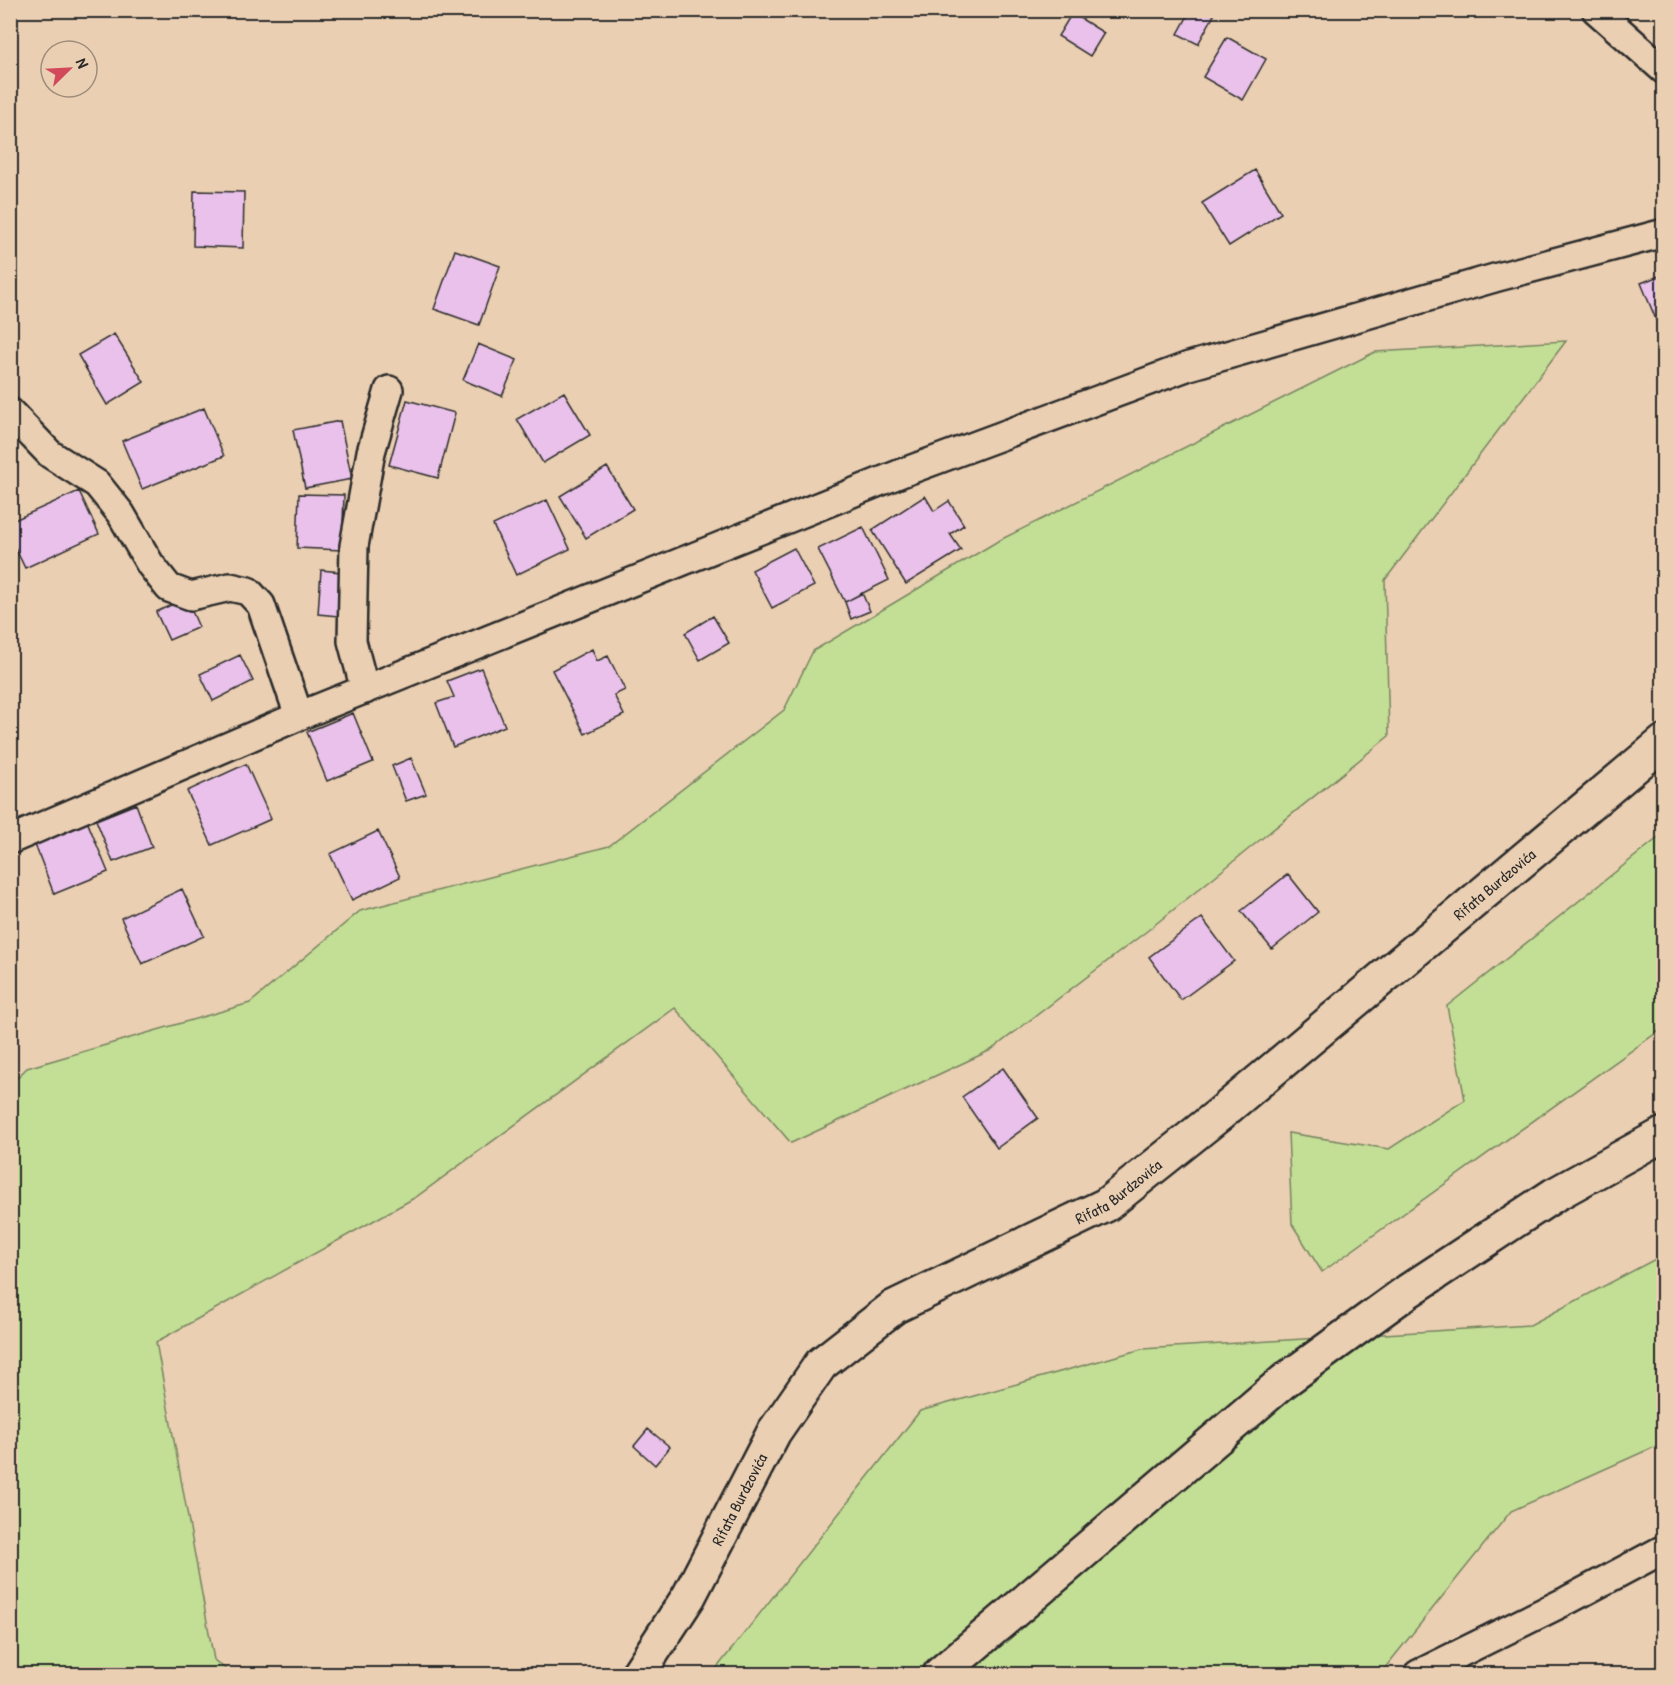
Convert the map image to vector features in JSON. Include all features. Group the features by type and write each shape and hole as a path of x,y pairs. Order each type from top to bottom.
{"street":[{"path":"1596,10 1664,70"},
{"path":"10,840 299,716 893,477 1189,366 1498,277 1664,233"},
{"path":"365,690 352,641 354,546 371,452 389,390"},
{"path":"10,412 50,454 97,484 121,514 150,564 169,588 191,596 230,587 248,591 261,605 299,716"},
{"name":"Rifata Burdzovića","path":"638,1674 689,1596 774,1432 821,1364 894,1307 1106,1205 1220,1114 1664,742"},
{"path":"940,1674 1284,1381 1408,1291 1554,1195 1664,1134"},
{"path":"1418,1674 1568,1600 1664,1549"}],"green space":[{"path":"1566,341 1385,580 1389,736 1147,931 991,1050 791,1143 675,1008 416,1197 156,1342 214,1660 232,1674 11,1674 10,1085 27,1068 250,1003 360,911 609,846 784,710 813,651 998,541 1375,352"},
{"path":"1663,834 1663,1028 1322,1272 1292,1224 1288,1133 1389,1149 1465,1100 1447,1006"},
{"path":"1663,1255 1663,1443 1511,1511 1380,1674 712,1674 920,1411 1142,1349 1530,1325"}],"building":[{"path":"1191,10 1205,10 1214,15 1198,44 1178,34"},
{"path":"1072,13 1104,33 1090,56 1058,36"},
{"path":"1227,37 1266,59 1243,100 1203,77"},
{"path":"1255,170 1281,213 1229,246 1202,203"},
{"path":"194,191 244,192 243,248 193,246"},
{"path":"455,250 500,266 479,325 434,309"},
{"path":"1664,274 1664,325 1659,327 1641,283"},
{"path":"114,334 144,382 107,405 78,355"},
{"path":"478,344 517,360 502,396 463,380"},
{"path":"564,392 590,435 543,463 517,419"},
{"path":"407,400 455,413 438,478 389,465"},
{"path":"204,408 224,456 142,489 122,441"},
{"path":"340,421 352,479 305,488 293,430"},
{"path":"607,467 633,509 586,538 560,496"},
{"path":"79,491 99,534 25,568 10,537 10,522"},
{"path":"299,494 344,495 342,550 297,548"},
{"path":"925,496 934,511 949,501 964,525 950,534 961,550 906,584 872,530"},
{"path":"547,500 570,549 516,575 493,525"},
{"path":"863,527 889,580 845,602 818,549"},
{"path":"794,548 814,586 772,608 752,570"},
{"path":"321,570 341,572 338,616 318,614"},
{"path":"862,593 870,611 851,619 845,602"},
{"path":"186,598 199,627 169,640 156,612"},
{"path":"713,616 729,643 700,660 685,633"},
{"path":"592,649 597,661 608,656 625,690 614,695 624,715 585,734 552,670"},
{"path":"240,655 253,681 213,701 200,674"},
{"path":"481,668 505,726 453,747 436,703 454,697 447,681"},
{"path":"353,713 373,762 327,781 307,732"},
{"path":"411,758 426,794 406,801 392,766"},
{"path":"246,764 271,819 212,845 187,791"},
{"path":"136,804 152,847 113,862 96,820"},
{"path":"87,821 108,872 54,894 34,842"},
{"path":"378,831 400,877 352,900 330,854"},
{"path":"1288,874 1318,912 1272,949 1241,911"},
{"path":"182,889 204,936 142,964 121,918"},
{"path":"1202,918 1234,961 1181,1000 1149,957"},
{"path":"1003,1068 1038,1118 997,1148 962,1097"},
{"path":"648,1429 670,1447 655,1465 634,1446"}]}
